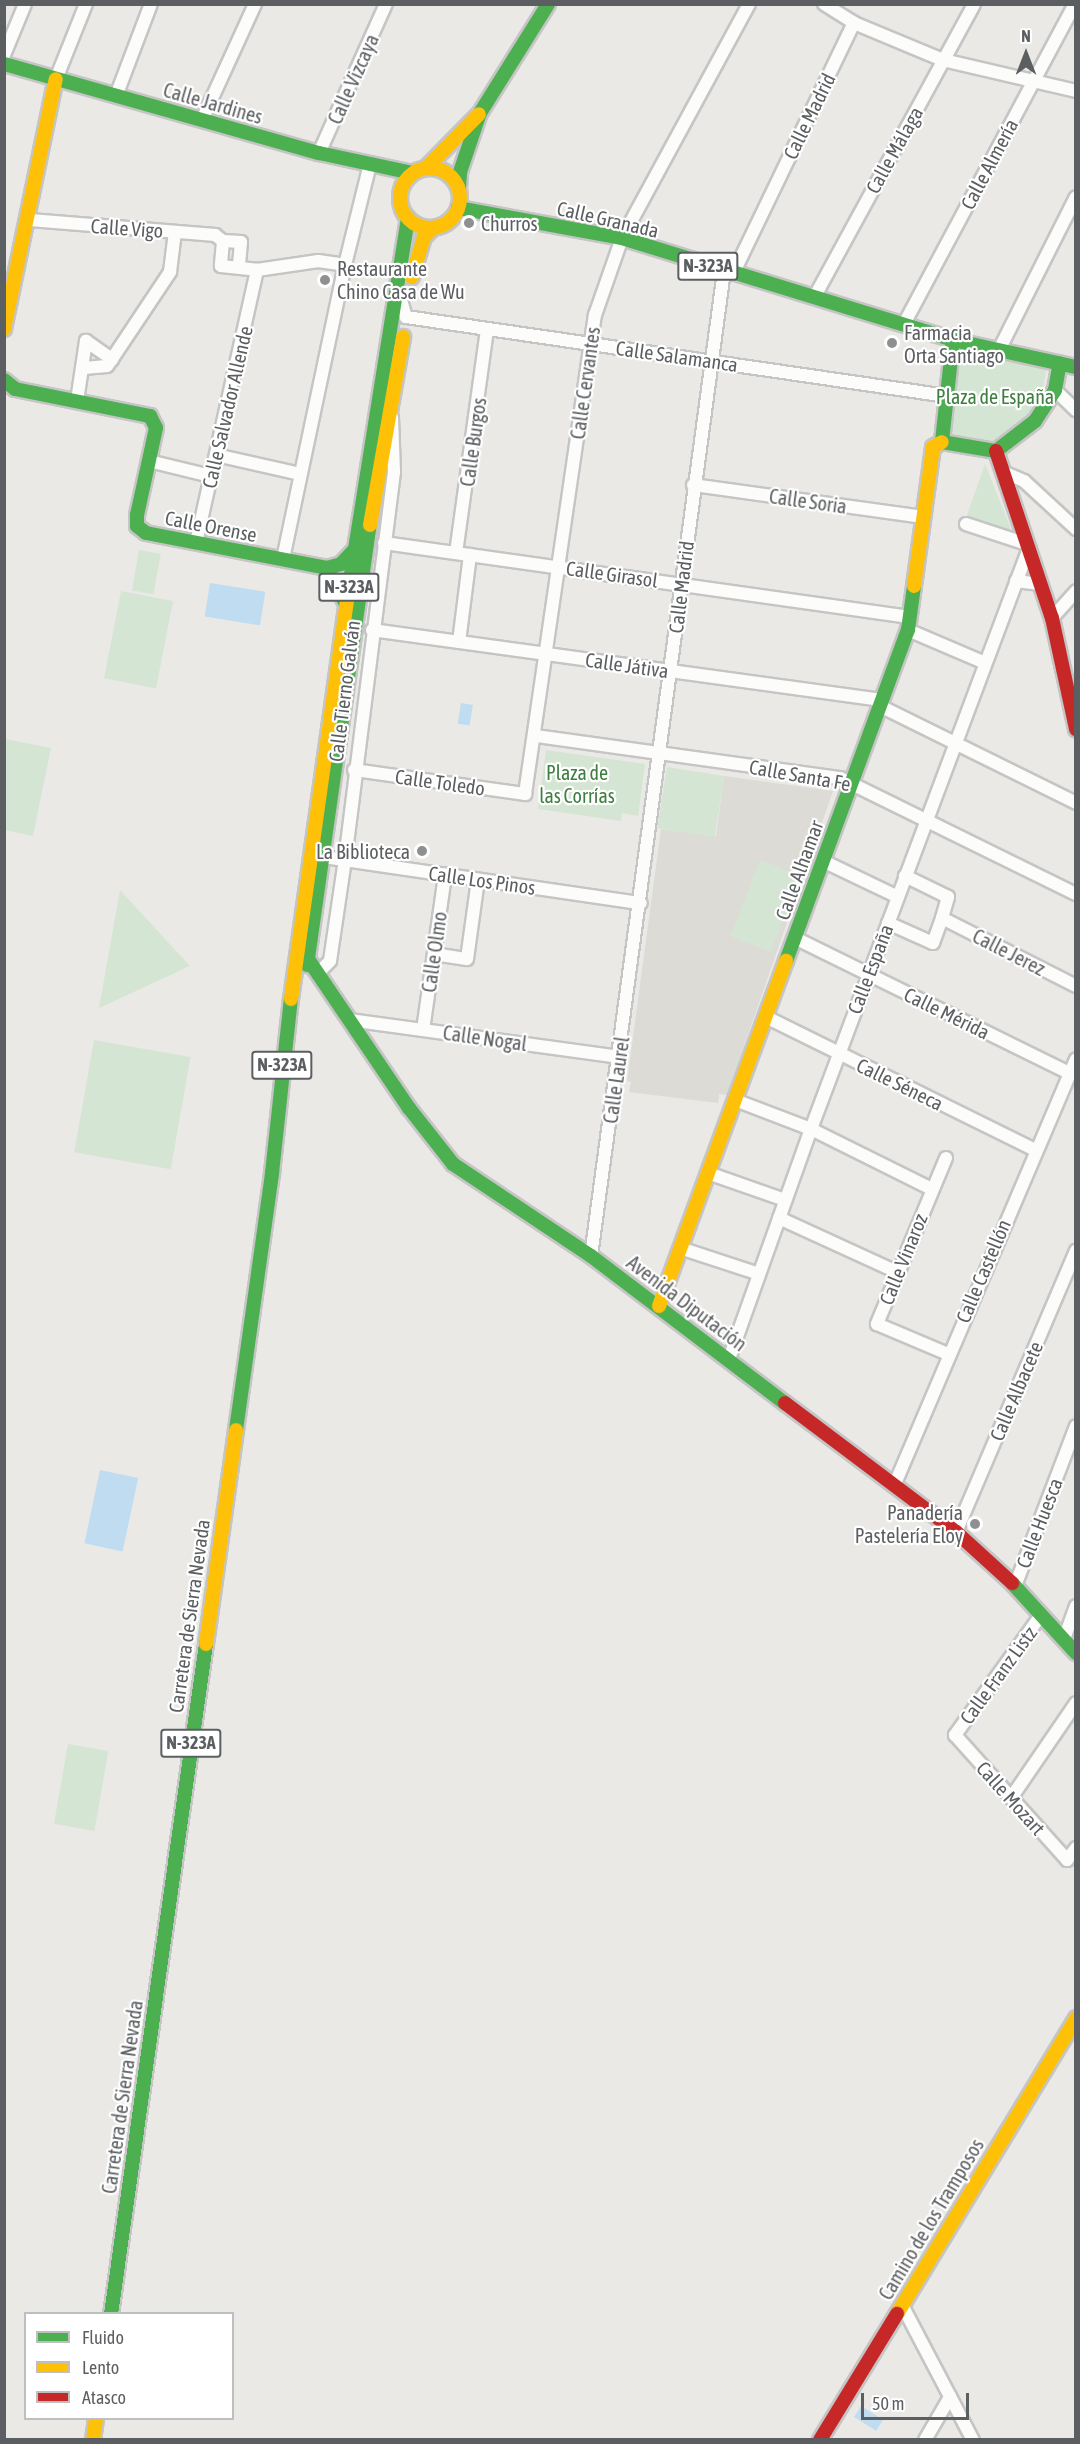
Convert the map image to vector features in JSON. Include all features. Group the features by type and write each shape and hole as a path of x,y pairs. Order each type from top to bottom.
{"main road":[{"path":"412,173 427,167 480,113 548,4"},
{"name":"Calle Jardines","path":"4,64 319,153 412,173"},
{"path":"4,329 30,220 56,79"},
{"path":"458,208 460,172 480,113"},
{"path":"427,167 441,169 459,188"},
{"name":"N-323A","path":"408,219 399,195 412,173"},
{"name":"Calle Granada","path":"458,208 622,238 728,273 815,296 953,340"},
{"name":"N-323A","path":"433,228 453,218 458,208"},
{"path":"408,219 419,226 433,228"},
{"name":"Calle Tierno Galván","path":"302,958 316,814 353,553 371,430 381,400 408,219"},
{"name":"Calle Tierno Galván","path":"302,958 324,857 374,496 391,409 415,258 424,237 433,228"},
{"path":"953,340 942,442 996,451 1035,421 1055,390 1060,363"},
{"name":"N-323A","path":"953,340 1076,367"},
{"name":"Calle Orense","path":"4,380 15,389 150,416 156,428 137,526 146,533 327,568"},
{"name":"Calle Alhamar","path":"658,1306 909,623 933,447 942,442"},
{"path":"996,451 1071,673 1076,729"},
{"name":"Calle Tierno Galván","path":"353,553 374,496"},
{"path":"346,604 327,568 341,564 353,553"},
{"name":"Avenida Diputación","path":"302,958 318,973 409,1108 453,1164 591,1256 957,1532 1015,1586 1076,1653"},
{"name":"Carretera de Sierra Nevada","path":"111,2312 272,1173 272,1139 302,958"},
{"name":"Camino de los Tramposos","path":"820,2439 1076,2018"},
{"path":"93,2439 96,2420"}],"street":[{"path":"4,55 25,4"},
{"path":"56,79 86,4"},
{"path":"116,96 151,4"},
{"path":"202,120 255,4"},
{"name":"Calle Vizcaya","path":"319,153 386,4"},
{"name":"Calle Cervantes","path":"525,794 536,736 595,315 622,238 749,4"},
{"path":"824,4 854,23 942,60 1035,79 1076,91"},
{"name":"Calle Málaga","path":"815,296 974,4"},
{"name":"Calle Almería","path":"904,324 1076,4"},
{"name":"Calle Madrid","path":"641,903 710,361 728,273 854,23"},
{"path":"283,559 345,265 370,164"},
{"path":"999,350 1076,197"},
{"name":"Calle Vigo","path":"30,220 215,235 223,241 240,242 239,267"},
{"path":"84,368 107,366 112,359 170,272 175,232"},
{"path":"223,241 221,266 257,270 318,261 345,265"},
{"name":"Calle Salvador Allende","path":"196,543 257,270"},
{"name":"Calle Tierno Galván","path":"399,288 406,317"},
{"name":"Calle Salamanca","path":"406,317 947,396"},
{"name":"Calle Burgos","path":"456,553 487,330"},
{"path":"77,402 84,368 86,341 112,359"},
{"path":"1055,390 1076,410"},
{"name":"Calle Tierno Galván","path":"318,973 330,961 345,860 354,770 394,460 391,409"},
{"path":"216,455 300,474"},
{"path":"149,460 211,476"},
{"path":"1003,472 1023,481 1076,529"},
{"name":"Calle Soria","path":"693,485 923,518"},
{"path":"966,524 1028,546"},
{"name":"Calle Girasol","path":"384,543 681,584 909,623 985,663"},
{"name":"Calle España","path":"729,1359 811,1129 1028,546"},
{"path":"459,642 471,555"},
{"path":"1016,581 1040,584"},
{"path":"1052,618 1076,591"},
{"name":"Calle Játiva","path":"372,630 671,671 881,703 955,744 1076,803"},
{"name":"Calle Santa Fe","path":"536,736 852,782 1076,894"},
{"name":"Calle Toledo","path":"354,770 525,794"},
{"name":"Calle Tierno Galván","path":"316,814 324,857"},
{"name":"Calle Los Pinos","path":"324,857 641,903"},
{"path":"823,861 897,897"},
{"name":"Calle Olmo","path":"423,1030 445,875"},
{"path":"888,923 933,943 948,897 905,876"},
{"path":"434,954 467,959 478,880"},
{"name":"Calle Laurel","path":"591,1256 641,903"},
{"name":"Calle Jerez","path":"942,918 1076,986"},
{"name":"Calle Mérida","path":"795,938 1067,1072"},
{"name":"Calle Séneca","path":"766,1017 1035,1150"},
{"name":"Calle Nogal","path":"350,1020 619,1057"},
{"name":"Calle Castellón","path":"894,1486 1067,1072 1076,1059"},
{"name":"Calle Vinaroz","path":"735,1100 811,1129 932,1189"},
{"name":"Calle Vinaroz","path":"946,1158 877,1324 948,1354"},
{"path":"708,1173 786,1200"},
{"path":"779,1218 897,1272"},
{"path":"680,1248 759,1274"},
{"name":"Calle Albacete","path":"957,1532 1076,1251"},
{"name":"Calle Huesca","path":"1015,1586 1076,1426"},
{"path":"1064,1640 1076,1606"},
{"name":"Calle Franz Listz","path":"955,1735 1041,1615"},
{"path":"1011,1798 1076,1703"},
{"name":"Calle Mozart","path":"955,1735 1067,1860 1076,1848"},
{"path":"902,2305 973,2439"},
{"path":"925,2439 950,2397"}],"shaded area":[{"path":"724,776 833,791 727,1095 719,1094 718,1103 629,1092 631,1082 627,1081 661,829 716,836"}],"green space":[{"name":"Plaza de España","path":"961,350 1047,367 1041,398 1023,423 996,443 950,435"},
{"path":"985,464 1013,534 966,518"},
{"path":"139,550 161,554 154,594 132,590"},
{"path":"121,591 173,601 156,688 104,678"},
{"path":"5,739 51,748 33,836 5,830"},
{"name":"Plaza de las Corrías","path":"546,750 645,764 638,816 622,813 621,821 538,809"},
{"name":"Plaza de las Corrías","path":"667,767 724,776 715,837 657,828"},
{"path":"760,860 800,875 771,952 731,937"},
{"path":"120,890 190,966 99,1008"},
{"path":"94,1040 191,1057 171,1169 74,1152"},
{"path":"68,1744 108,1751 94,1831 54,1824"}],"water":[{"path":"210,583 265,592 260,625 205,617"},
{"path":"461,703 473,705 470,726 458,724"},
{"path":"100,1470 138,1478 123,1551 84,1543"},
{"path":"861,2406 883,2420 876,2431 854,2417"}],"traffic: fast":[{"path":"459,188 460,172 480,113 548,4"},
{"path":"4,64 319,153 412,173"},
{"path":"458,208 622,238 953,340 1076,367"},
{"path":"347,599 408,219"},
{"path":"953,340 942,442 996,451 1035,421 1055,390 1060,363"},
{"path":"4,380 15,389 150,416 156,428 137,515 137,526 146,533 327,568 341,564 356,548"},
{"path":"307,965 370,525"},
{"path":"327,568 346,604"},
{"path":"786,961 908,630 914,586"},
{"path":"298,957 308,959 409,1108 453,1164 591,1256 785,1403"},
{"path":"236,1430 272,1173 291,999"},
{"path":"1012,1583 1076,1653"},
{"path":"111,2312 206,1644"}],"traffic: slow":[{"path":"4,329 56,79"},
{"path":"427,167 479,114"},
{"path":"430,168 447,173 455,181 460,198 455,215 447,223 430,228 413,223 405,215 400,198 405,181 413,173 430,168"},
{"path":"412,277 424,237 433,228"},
{"path":"370,525 403,337"},
{"path":"914,586 933,447 942,442"},
{"path":"291,999 347,599"},
{"path":"659,1306 786,961"},
{"path":"206,1644 236,1430"},
{"path":"897,2314 1076,2018"},
{"path":"93,2440 96,2420"}],"traffic: jam":[{"path":"996,451 1052,618 1076,729"},
{"path":"785,1403 956,1532 1012,1583"},
{"path":"820,2440 897,2314"}],"place":[{"name":"Churros","path":"469,223"},
{"name":"Restaurante Chino Casa de Wu","path":"325,280"},
{"name":"Farmacia Orta Santiago","path":"892,343"},
{"name":"La Biblioteca","path":"422,851"},
{"name":"Panadería Pastelería Eloy","path":"975,1524"}]}
